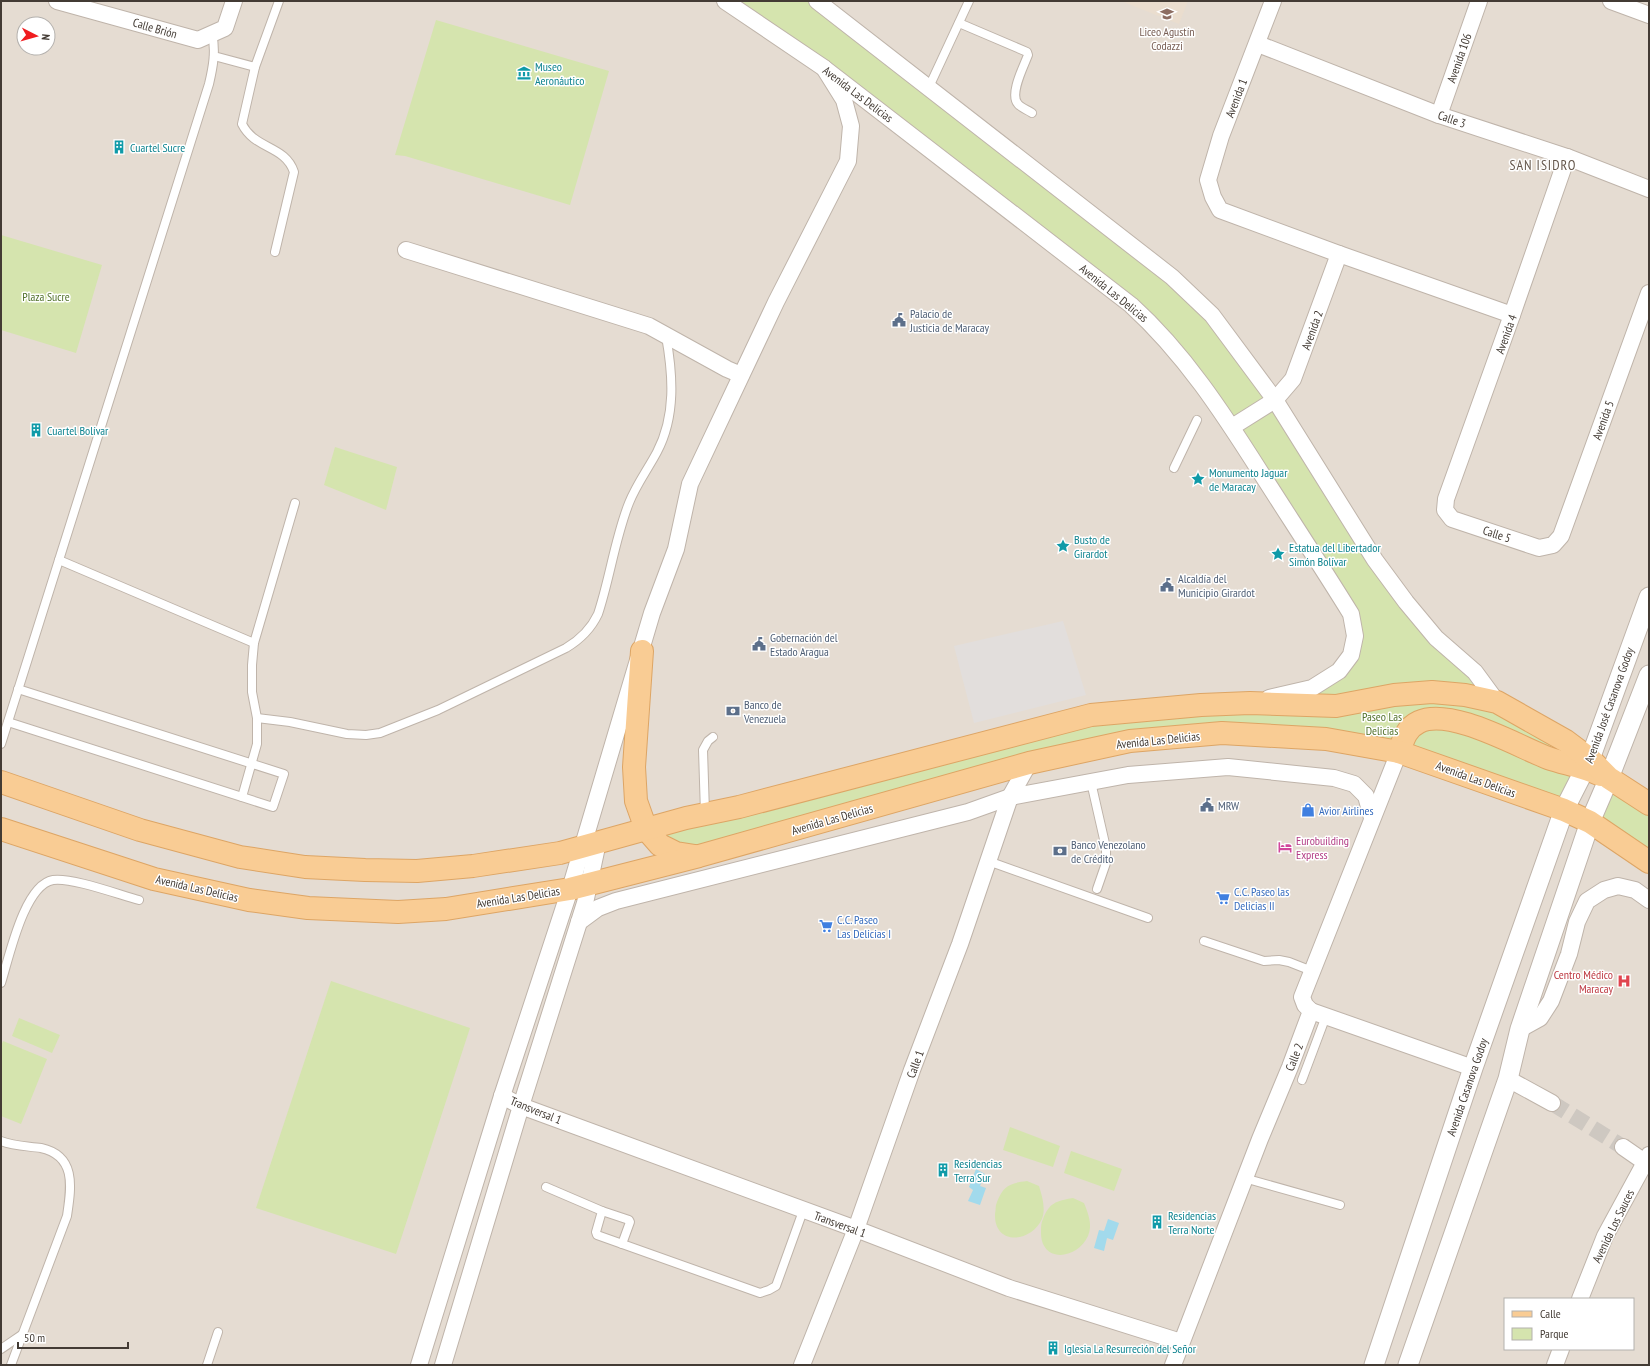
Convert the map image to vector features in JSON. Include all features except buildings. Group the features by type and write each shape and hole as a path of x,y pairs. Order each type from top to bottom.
{"main road":[{"path":"642,651 634,767 636,802 646,829 660,845 676,853 699,856"},
{"name":"Avenida Las Delicias","path":"1,782 140,830 240,857 305,867 417,871 473,866 560,853 646,829 739,807 1076,718 1099,714 1201,705 1250,703 1336,706 1394,695 1432,692 1465,695 1497,702 1566,741 1588,763"},
{"path":"1399,752 1405,733 1418,722 1438,718 1458,721 1549,758 1588,763 1649,804"},
{"name":"Avenida Las Delicias","path":"2,833 154,879 250,900 308,908 398,912 446,909 580,886 699,856 1029,763 1130,741 1222,733 1326,739 1399,752 1564,810 1590,822 1649,862"}],"street":[{"name":"Calle Brión","path":"57,1 198,40 225,28 234,1"},
{"name":"Avenida Las Delicias","path":"725,1 824,68 1131,305 1150,321 1182,358 1232,427 1351,614 1355,636 1350,655 1339,671 1312,688 1250,703"},
{"name":"Avenida Las Delicias","path":"817,1 1172,277 1212,315 1275,400 1375,560 1436,638 1475,672 1497,702"},
{"name":"Avenida 1","path":"1273,1 1217,150 1208,180 1212,196 1220,210 1339,254"},
{"name":"Avenida 106","path":"1439,115 1479,1"},
{"path":"1611,1 1649,15"},
{"name":"Calle 3","path":"1258,44 1439,115 1567,157 1649,189"},
{"path":"419,1365 502,1096 580,886 652,613 676,549 690,484 776,302 848,161 851,126 844,100 824,68"},
{"name":"Avenida 4","path":"1445,510 1446,499 1567,157"},
{"path":"406,250 649,326 666,334 727,369 741,375"},
{"path":"1339,254 1512,315"},
{"name":"Avenida 2","path":"1232,427 1275,400 1293,379 1339,254"},
{"name":"Avenida 5","path":"1553,545 1562,536 1649,292"},
{"name":"Calle 5","path":"1445,510 1452,519 1539,548 1553,545"},
{"name":"Avenida José Casanova Godoy","path":"1564,810 1588,763 1649,597"},
{"path":"1408,1365 1508,1079 1520,1029 1590,822 1647,686"},
{"path":"1399,752 1302,997 1305,1005 1318,1013 1473,1068"},
{"name":"Calle 1","path":"802,1365 856,1229 912,1070 960,944 1010,797 1029,763"},
{"path":"579,922 598,908 616,901 968,812 1010,797 1128,775 1228,767 1334,778 1354,784 1366,796 1372,818"},
{"name":"Avenida Casanova Godoy","path":"1374,1365 1473,1068 1564,810"},
{"path":"443,1365 521,1106 579,922 580,886"},
{"path":"1520,1029 1540,1018 1551,1001 1569,954 1577,922 1587,902 1604,890 1618,886 1635,890 1649,900"},
{"name":"Calle 2","path":"1173,1365 1244,1178 1318,1013"},
{"path":"1508,1079 1552,1103"},
{"name":"Transversal 1","path":"502,1096 521,1106 803,1211 856,1229 1009,1288 1181,1342"},
{"path":"1623,1147 1648,1161"},
{"name":"Avenida Los Sauces","path":"1580,1298 1606,1236 1648,1161"},
{"path":"1555,1365 1561,1350"}],"lane":[{"path":"275,252 294,172 292,164 277,151 262,146 246,133 242,124 255,67 279,1"},
{"path":"929,87 969,1"},
{"path":"959,23 1027,52 1028,55 1016,87 1014,97 1018,104 1032,113"},
{"path":"1,744 208,84 214,56 212,34"},
{"path":"214,56 255,67"},
{"path":"257,718 290,722 346,734 366,735 380,733 438,710 566,648 582,637 598,614 629,503 656,453 667,427 672,388 672,366 666,334"},
{"path":"1174,468 1197,420"},
{"path":"242,797 257,744 257,718 252,692 254,643 295,503"},
{"path":"59,560 254,643"},
{"path":"8,722 273,807 284,774 18,689"},
{"path":"705,814 704,750 708,741 713,737"},
{"path":"1091,782 1106,848 1106,863 1097,889"},
{"path":"988,861 1148,918"},
{"path":"1,983 5,957 22,916 35,892 46,882 53,880 66,880 139,900"},
{"path":"1204,942 1264,961 1279,960 1289,962 1312,971"},
{"path":"1302,1080 1318,1013"},
{"path":"1,1141 42,1149 54,1153 65,1163 70,1179 71,1190 67,1216 11,1365"},
{"path":"1244,1178 1340,1205"},
{"path":"546,1187 602,1211 628,1220 630,1222 622,1244"},
{"path":"602,1211 596,1234 760,1293 776,1286 803,1211"},
{"path":"207,1365 218,1332"},
{"path":"1,1349 23,1333"}],"shaded area":[{"path":"1,1 1649,1 1649,1365 1,1365"},
{"name":"Liceo Agustín Codazzi","path":"1121,1 1188,1 1179,24"},
{"path":"1063,621 1086,695 974,723 954,646"}],"green space":[{"name":"Paseo Las Delicias","path":"738,1 818,1 1212,315 1375,560 1497,702 1590,759 1564,810 1326,739 1130,741 699,856 646,829 981,744 1312,688 1351,655 1351,614 1157,329"},
{"path":"436,20 609,71 570,205 405,156 395,155"},
{"name":"Plaza Sucre","path":"1,235 102,265 76,353 1,330"},
{"path":"335,447 397,467 386,510 324,485"},
{"path":"1609,778 1649,804 1649,862 1590,822"},
{"path":"331,981 470,1028 396,1254 256,1208"},
{"path":"19,1018 60,1035 52,1053 12,1036"},
{"path":"3,1041 47,1059 21,1124 1,1116 1,1046"},
{"path":"1010,1127 1060,1146 1053,1167 1003,1150"},
{"path":"1071,1151 1122,1169 1114,1191 1064,1173"},
{"path":"1027,1181 1039,1186 1044,1206 1042,1219 1037,1227 1030,1233 1014,1238 1007,1236 1000,1232 996,1224 996,1204 1002,1192 1008,1186"},
{"path":"1073,1198 1084,1203 1086,1207 1090,1223 1088,1236 1083,1244 1068,1254 1060,1255 1053,1253 1046,1249 1042,1242 1042,1220 1051,1206 1062,1200"}],"water":[{"path":"976,1169 985,1174 980,1186 986,1188 980,1205 968,1201 973,1190 969,1187"},
{"path":"1108,1219 1119,1223 1113,1240 1107,1238 1104,1251 1094,1248 1099,1230 1104,1231"}],"tunnel":[{"path":"1552,1103 1623,1147"}],"place":[{"name":"Liceo Agustín Codazzi","path":"1167,14"},
{"name":"Museo Aeronáutico","path":"524,73"},
{"name":"Cuartel Sucre","path":"119,147"},
{"name":"Palacio de Justicia de Maracay","path":"899,320"},
{"name":"Cuartel Bolívar","path":"36,430"},
{"name":"Monumento Jaguar de Maracay","path":"1198,479"},
{"name":"Busto de Girardot","path":"1063,546"},
{"name":"Estatua del Libertador Simón Bolívar","path":"1278,554"},
{"name":"Alcaldía del Municipio Girardot","path":"1167,585"},
{"name":"Gobernación del Estado Aragua","path":"759,644"},
{"name":"Banco de Venezuela","path":"733,711"},
{"name":"MRW","path":"1207,805"},
{"name":"Avior Airlines","path":"1308,810"},
{"name":"Eurobuilding Express","path":"1285,847"},
{"name":"Banco Venezolano de Crédito","path":"1060,851"},
{"name":"C.C. Paseo las Delicias II","path":"1223,898"},
{"name":"C.C. Paseo Las Delicias I","path":"826,926"},
{"name":"Centro Médico Maracay","path":"1624,981"},
{"name":"Residencias Terra Sur","path":"943,1170"},
{"name":"Residencias Terra Norte","path":"1157,1222"},
{"name":"Iglesia La Resurreción del Señor","path":"1053,1348"}],"district":[{"name":"SAN ISIDRO","path":"1543,165"}]}
